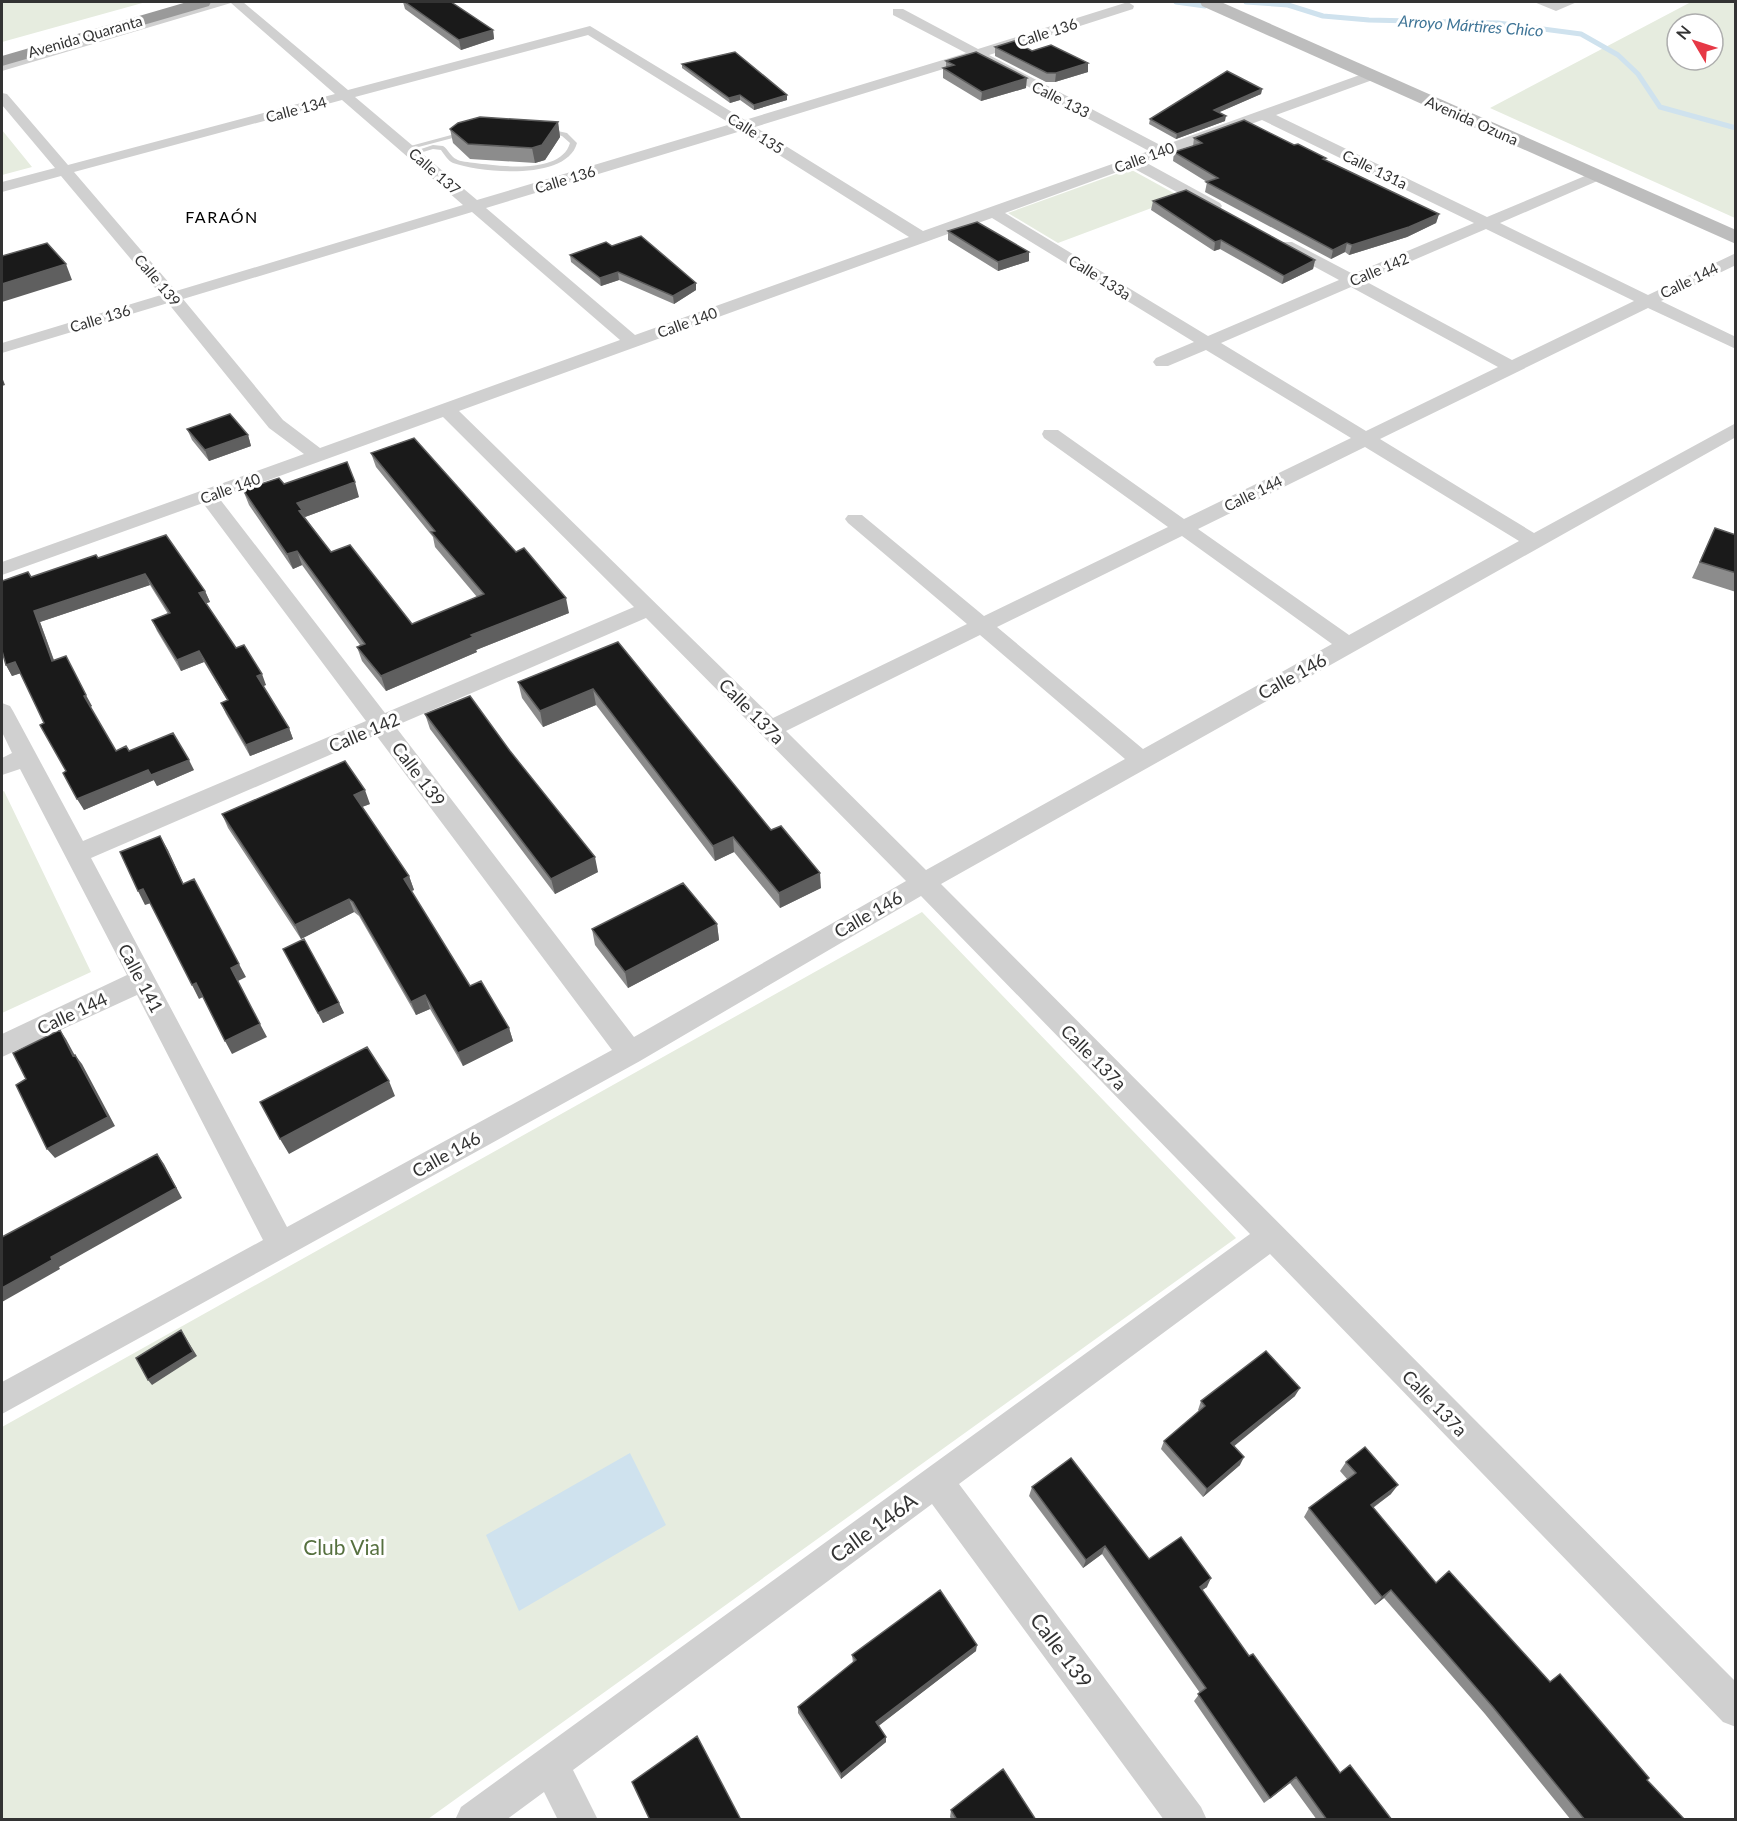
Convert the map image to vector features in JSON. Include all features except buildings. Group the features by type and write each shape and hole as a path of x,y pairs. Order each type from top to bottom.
{"highway":[{"name":"Avenida Quaranta","path":"2,61 203,2"}],"main road":[{"name":"Avenida Ozuna","path":"1208,2 1736,238"}],"street":[{"path":"2,67 153,16 181,2"},
{"path":"2,54 153,16 225,2"},
{"name":"Calle 137","path":"236,2 633,342"},
{"path":"1540,2 1556,7 1571,2"},
{"name":"Calle 136","path":"2,348 974,55 1128,6"},
{"name":"Calle 133","path":"898,12 974,55 1161,151"},
{"name":"Calle 134","path":"2,187 590,30"},
{"name":"Calle 135","path":"590,30 921,237"},
{"name":"Calle 140","path":"2,569 1373,75"},
{"name":"Calle 139","path":"2,97 65,169 276,424 319,456"},
{"name":"Calle 131a","path":"1264,114 1736,344"},
{"path":"1133,162 1226,212"},
{"name":"Calle 142","path":"1162,362 1597,176"},
{"name":"Calle 133a","path":"993,212 1533,542"},
{"path":"1268,235 1511,367"},
{"name":"Calle 144","path":"770,729 1736,258"},
{"name":"Calle 137a","path":"447,410 770,729 1272,1235 1736,1709"},
{"name":"Calle 146","path":"2,1399 630,1053 922,883 1736,429"},
{"path":"1051,434 1348,645"},
{"name":"Calle 139","path":"208,496 630,1053"},
{"path":"855,519 1142,760"},
{"name":"Calle 142","path":"77,854 650,609"},
{"name":"Calle 141","path":"2,711 281,1245"},
{"path":"2,767 26,757"},
{"name":"Calle 144","path":"2,1046 142,980"},
{"name":"Calle 146A","path":"474,1820 1272,1235"},
{"name":"Calle 139","path":"936,1481 1188,1820"},
{"path":"550,1764 579,1820"}],"lane":[{"path":"410,150 473,130"},
{"path":"410,150 443,148 453,161 509,168 555,163 572,150 574,143 565,134 538,130"}],"green space":[{"path":"2,2 146,2 2,42"},
{"path":"1691,2 1735,2 1735,218 1490,108 1665,16 1665,72 1725,72 1725,12 1672,12"},
{"path":"2,130 32,167 2,175"},
{"path":"1130,169 1181,197 1058,243 1008,213"},
{"path":"4,791 91,972 2,1013 2,792"},
{"name":"Club Vial","path":"922,912 1236,1238 428,1819 2,1819 2,1427"}],"water":[{"path":"630,1453 666,1525 519,1611 486,1535"}],"waterway":[{"name":"Arroyo Mártires Chico","path":"1176,2 1205,6"},
{"name":"Arroyo Mártires Chico","path":"1246,2 1288,5 1323,16 1369,20 1498,23 1581,34 1618,55 1638,74 1660,107 1736,128"}],"district":[{"name":"FARAÓN","path":"222,216"}]}
